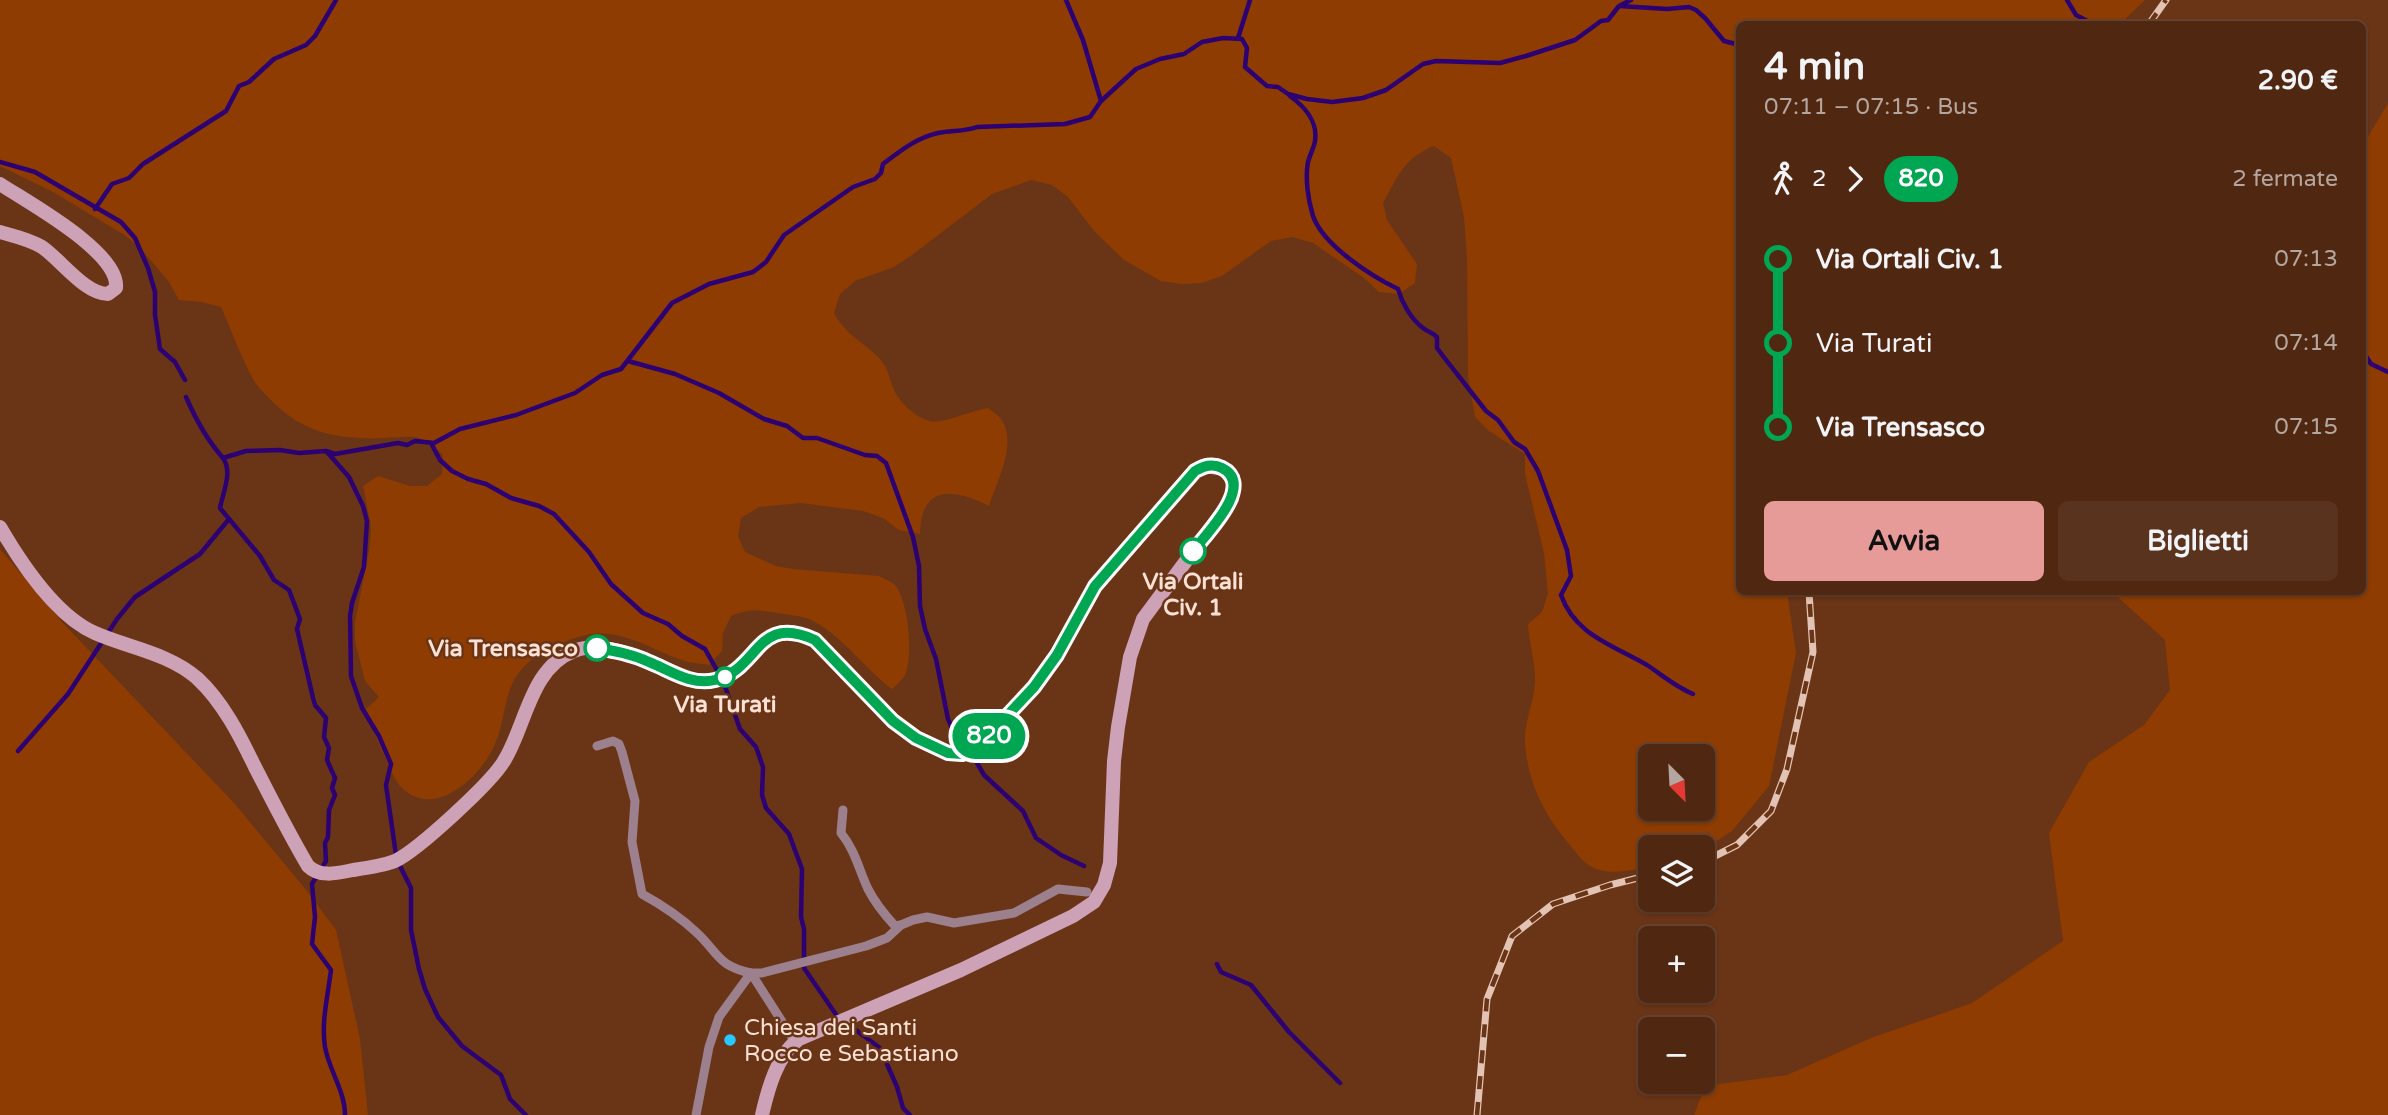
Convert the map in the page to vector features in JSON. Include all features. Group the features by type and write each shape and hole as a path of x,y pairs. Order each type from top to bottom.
{"main road":[{"path":"0,184 65,226 102,257 114,271 116,288 108,294 98,293 40,246 0,232"},
{"path":"0,527 17,556 42,587 79,624 94,633 173,661 197,678 229,718 307,866 316,872 335,873 385,864 406,855 495,777 550,666 576,650 597,648 619,651 695,681 712,681 726,677 769,638 783,631 799,632 815,640 893,721 916,738 948,753 962,754 977,748 1034,687 1057,655 1095,586 1195,471 1207,466 1224,469 1234,482 1232,499 1143,619 1135,636 1123,690 1114,761 1110,863 1100,894 1094,902 1073,916 1032,937 795,1042 780,1063 762,1115"}],"street":[{"path":"597,746 613,741 619,744 623,755 635,801 632,842 642,894 670,910 698,934 724,964 762,973 866,946 887,938 901,925"},
{"path":"843,810 841,833 851,847 867,888 881,911 895,926 927,917 954,923 1014,913 1059,889 1087,892"},
{"path":"751,972 795,1042"},
{"path":"696,1115 709,1047 719,1017 751,972"}],"shaded area":[{"path":"0,0 2145,0 2123,21 1736,21 1736,595 1787,595 1796,653 1769,786 1732,831 1715,842 1715,835 1638,835 1638,869 1621,872 1598,870 1579,857 1560,833 1538,797 1529,770 1525,735 1535,676 1528,624 1542,612 1548,593 1544,553 1525,474 1525,454 1489,431 1475,417 1468,377 1464,217 1451,158 1434,146 1409,162 1383,203 1387,220 1417,264 1415,283 1399,294 1379,292 1364,278 1313,243 1292,237 1271,241 1222,276 1202,283 1161,281 1124,260 1094,231 1068,197 1052,185 1031,180 992,194 894,267 855,281 840,294 834,313 850,333 883,363 896,394 909,409 921,418 934,422 988,408 1001,419 1006,429 1007,450 989,506 952,494 933,498 922,517 920,534 899,530 883,518 863,511 801,503 759,507 741,518 738,536 745,552 776,566 879,576 894,584 903,602 908,630 909,657 903,678 892,689 836,637 815,622 765,611 750,611 731,616 723,633 722,651 709,665 675,658 626,637 600,633 586,635 549,649 524,667 513,681 498,735 488,757 468,781 455,791 428,799 414,796 401,787 365,710 379,697 365,681 355,641 355,622 370,546 371,526 363,486 378,476 410,486 427,486 442,474 443,455 422,439 351,438 321,432 293,419 254,381 221,307 179,300 169,282 142,250 126,236 53,192 0,166"},
{"path":"2388,103 2388,1115 1694,1115 1702,1094 1715,1094 1715,1085 1787,1075 1871,1038 1972,1003 2063,941 2049,833 2089,762 2144,725 2170,690 2165,640 2117,595 2366,595 2366,140"},
{"path":"0,549 63,623 234,803 336,930 360,1039 368,1115 0,1115"}],"waterway":[{"path":"95,209 112,184 129,178 143,164 226,111 239,86 249,82 274,59 306,45 315,36 336,0"},
{"path":"1066,0 1083,40 1101,101"},
{"path":"1238,38 1250,0"},
{"path":"186,397 202,429 223,458 246,451 326,451 335,454 398,443 407,445 415,441 434,443 460,429 516,415 575,393 602,375 621,369 672,303 709,284 753,272 766,262 784,235 853,187 875,179 881,173 883,164 930,135 977,127 1065,124 1090,117 1101,101 1136,69 1160,59 1184,54 1202,42 1223,38 1242,39 1247,48 1245,67 1267,86 1278,87 1288,94 1307,99 1332,102 1363,98 1386,90 1423,64 1436,61 1500,63 1575,40 1601,21 1608,20 1619,6 1631,0"},
{"path":"2067,0 2076,15 2087,21"},
{"path":"1620,6 1667,9 1689,7 1705,18 1724,41 1736,44"},
{"path":"1290,96 1305,110 1314,127 1315,141 1308,162 1307,182 1311,210 1318,227 1349,258 1398,289 1411,315 1423,328 1437,337 1437,348 1443,356 1486,411 1498,420 1514,442 1525,449 1538,471 1567,550 1571,576 1561,595 1567,609 1596,638 1647,665 1693,694"},
{"path":"0,162 35,172 121,222 135,238 155,292 160,349 175,362 185,380"},
{"path":"2366,356 2371,364 2388,372"},
{"path":"628,361 675,374 719,393 764,419 787,426 803,438 817,438 865,455 877,456 886,463 913,537 919,566 920,606 953,731 984,775 1023,811 1036,838 1084,866"},
{"path":"431,443 440,460 452,471 554,514 589,552 611,584 643,613 668,624 682,636 705,649 719,674"},
{"path":"327,452 349,477 367,521 364,567 350,616 351,676 362,708 379,736 391,764 386,785 396,855"},
{"path":"223,458 227,476 220,508 260,556 274,580 289,590 300,619 297,629 315,705 326,718 324,737 329,748 327,760 335,778 332,788 335,795 329,810 326,861 312,884 315,917 312,944 331,970 324,1038 345,1115"},
{"path":"18,751 68,694 117,619 135,597 200,554 229,519"},
{"path":"723,681 740,729 756,747 763,767 762,795 766,808 789,834 802,869 804,968 837,1016 880,1048 903,1108 910,1115"},
{"path":"399,864 411,888 411,930 419,969 438,1017 462,1046 501,1075 510,1099 526,1115"},
{"path":"1217,964 1221,972 1251,985 1289,1032 1340,1083"}],"railway":[{"path":"2151,21 2166,0"},
{"path":"1715,856 1737,845 1771,811 1787,769 1813,652 1809,595"},
{"path":"1477,1115 1487,999 1512,936 1553,904 1638,878"}],"bus line":[{"name":"820","path":"597,648 634,656 681,677 695,681 712,681 726,677 769,638 783,631 799,632 815,640 893,721 916,738 948,753 962,754 977,748 986,740 1034,687 1057,655 1095,586 1195,471 1207,466 1219,467 1232,478 1234,493 1193,551"}],"place":[{"name":"Via Ortali Civ. 1","path":"1193,551"},
{"name":"Via Trensasco","path":"597,648"},
{"name":"Via Turati","path":"725,677"},
{"name":"Chiesa dei Santi Rocco e Sebastiano","path":"730,1040"}]}
